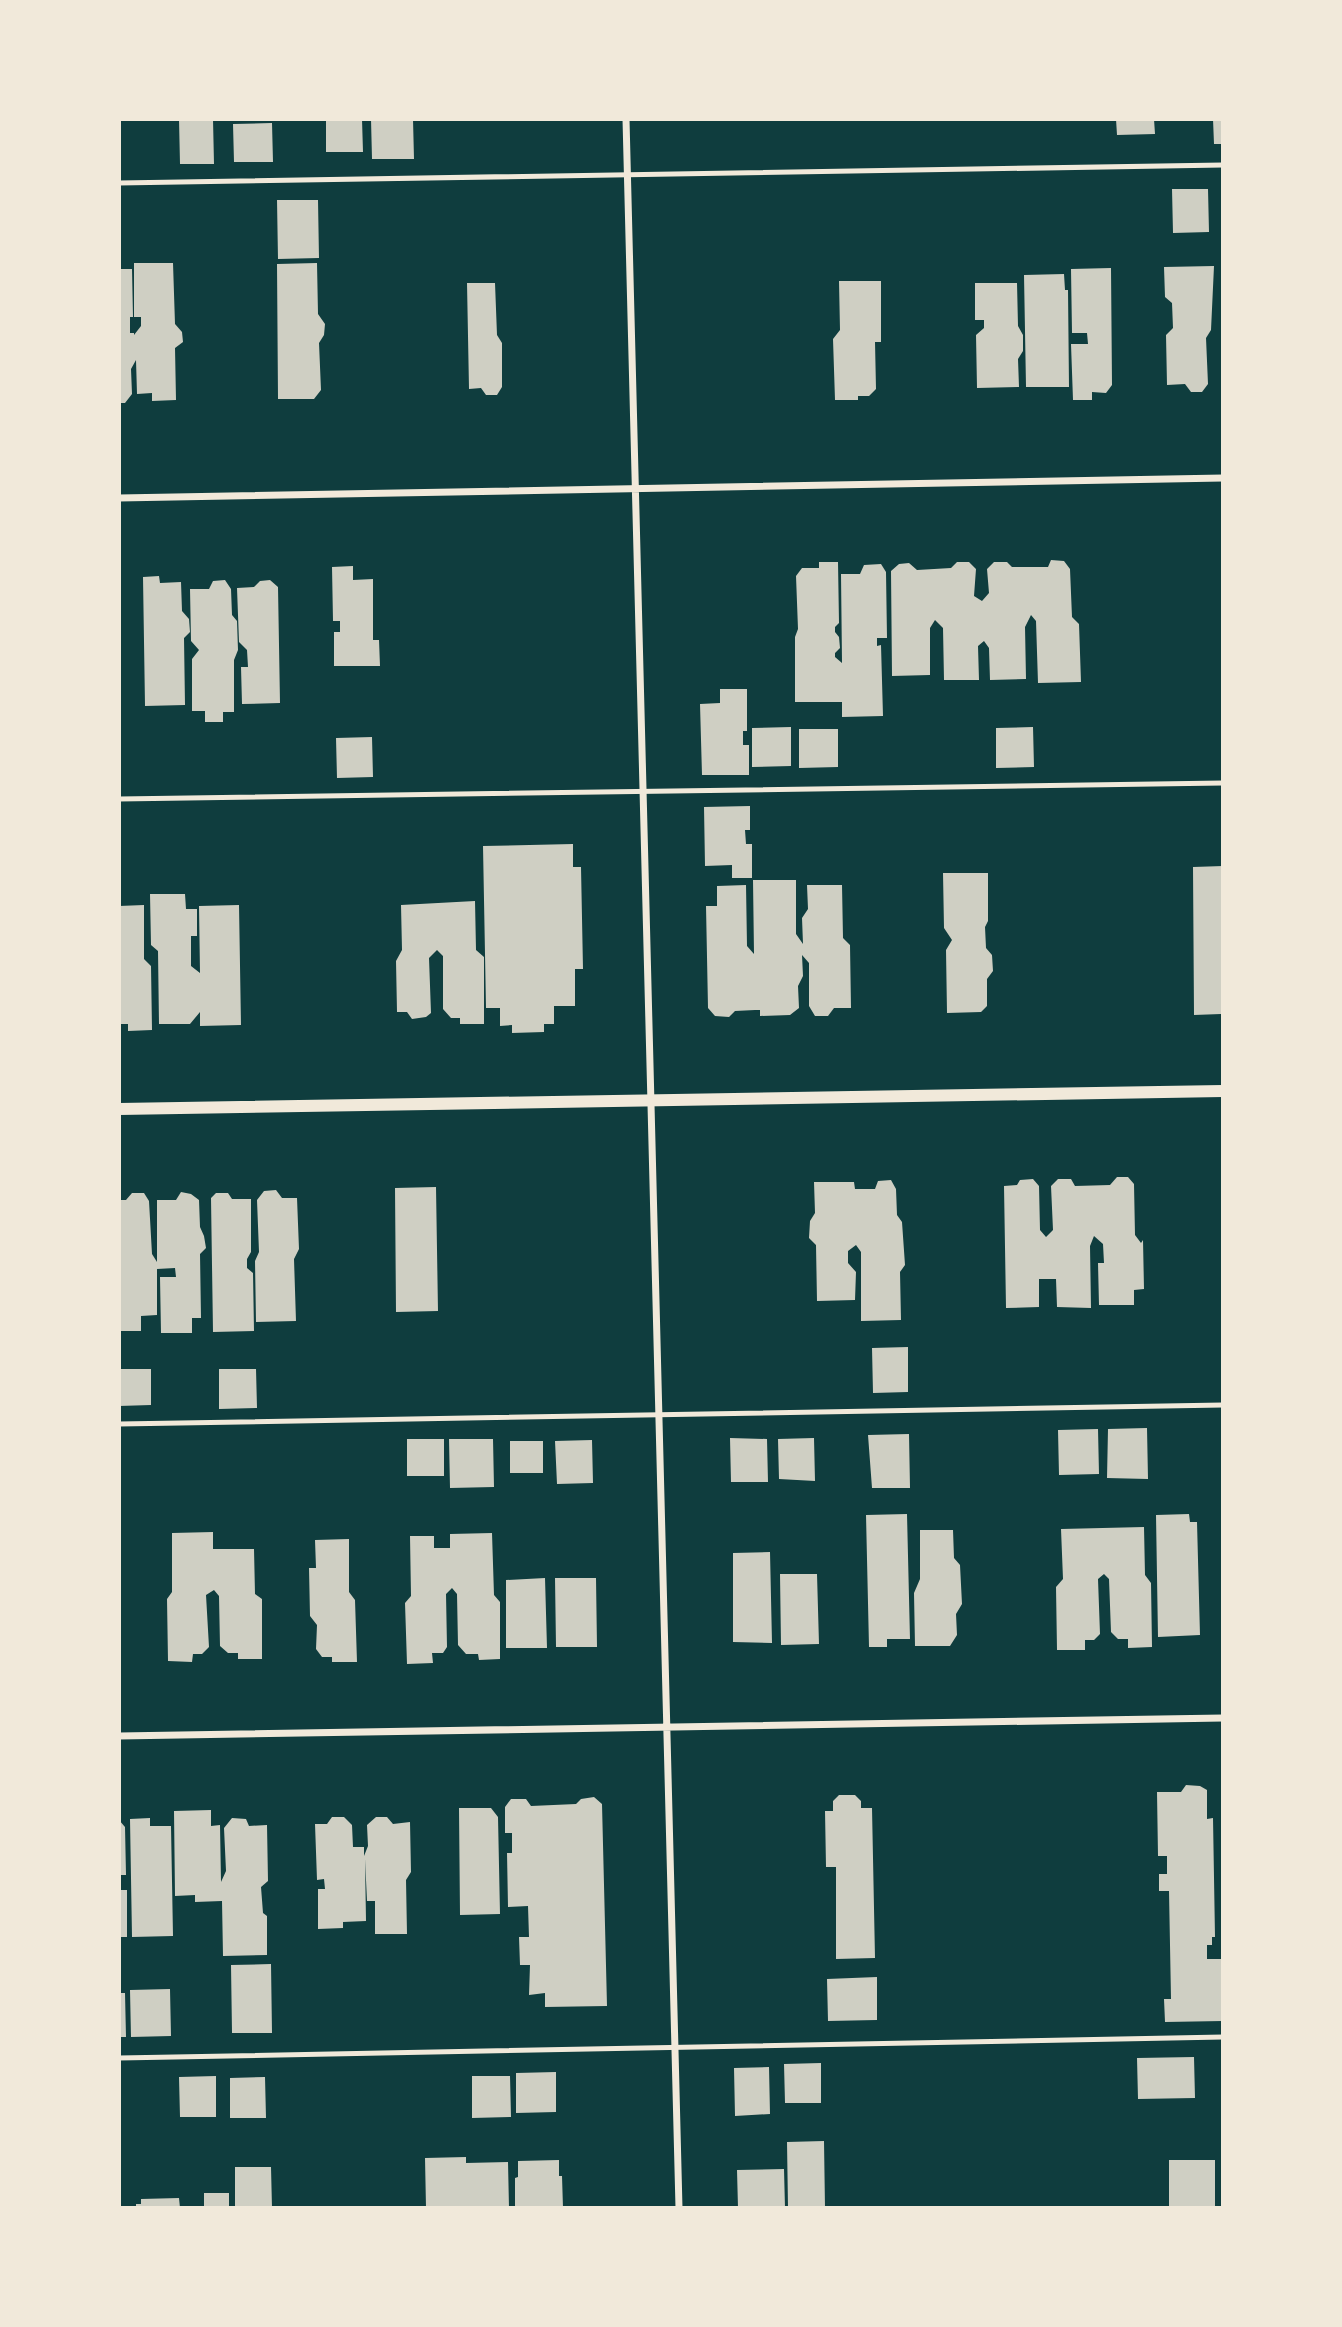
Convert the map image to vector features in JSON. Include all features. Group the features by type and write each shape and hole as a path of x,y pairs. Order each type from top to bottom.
{"street":[{"path":"626,119 679,2208"},
{"path":"119,498 635,491 1223,478"},
{"path":"119,1109 1223,1091"},
{"path":"119,1736 1223,1718"}],"lane":[{"path":"119,183 1223,165"},
{"path":"119,799 1223,783"},
{"path":"119,1424 1223,1405"},
{"path":"119,2058 1223,2037"}],"building":[{"path":"179,119 213,119 214,164 180,164"},
{"path":"326,119 362,119 363,152 326,152"},
{"path":"371,119 413,119 414,159 372,159"},
{"path":"1116,119 1154,119 1155,134 1117,135"},
{"path":"1213,119 1223,119 1223,144 1214,144"},
{"path":"272,123 273,162 234,162 233,124"},
{"path":"1172,189 1208,189 1209,232 1173,233"},
{"path":"277,200 318,200 319,258 278,259"},
{"path":"134,263 173,263 175,324 182,332 183,342 175,348 176,400 152,401 152,393 137,394 136,360 131,369 132,394 125,403 119,403 119,269 132,269 133,317 130,317 130,333 134,335 141,326 141,317 134,317"},
{"path":"317,263 318,314 325,324 324,335 319,343 321,390 314,399 278,399 277,264"},
{"path":"1214,266 1211,330 1206,338 1208,384 1202,392 1191,392 1185,384 1167,385 1166,335 1173,328 1172,303 1165,297 1164,267"},
{"path":"1111,268 1112,385 1106,393 1092,392 1092,400 1073,400 1071,344 1088,344 1087,333 1072,333 1071,269"},
{"path":"1064,274 1065,290 1068,290 1069,387 1026,387 1024,275"},
{"path":"839,281 881,281 881,342 875,342 876,389 869,396 858,396 858,400 835,400 833,339 840,330"},
{"path":"467,283 495,283 497,335 502,343 502,387 497,395 486,395 481,388 469,389"},
{"path":"975,283 1017,283 1018,326 1023,335 1023,351 1018,359 1019,387 977,388 976,335 984,328 984,320 975,320"},
{"path":"1051,560 1064,561 1070,569 1072,617 1079,624 1081,682 1038,683 1036,621 1031,615 1025,627 1026,679 990,680 989,648 984,641 978,646 979,680 944,680 943,628 935,620 930,628 930,675 892,676 891,571 899,564 909,563 917,570 951,568 957,562 969,562 976,569 974,596 982,601 989,593 987,569 994,562 1007,562 1012,567 1048,567"},
{"path":"819,562 838,562 839,623 835,632 839,637 840,648 835,657 842,663 841,574 860,574 864,565 881,564 886,572 887,638 877,638 877,646 881,645 883,716 842,717 842,702 795,702 795,637 798,629 796,576 802,568 819,568"},
{"path":"353,566 353,580 373,579 373,640 379,640 380,666 334,666 334,632 340,632 340,621 333,621 332,567"},
{"path":"159,576 160,583 181,582 182,611 189,619 190,632 184,638 185,705 145,706 143,577"},
{"path":"225,580 231,589 232,615 237,621 234,712 223,712 223,722 205,722 205,711 192,711 192,659 199,650 191,641 190,589 209,589 213,581"},
{"path":"270,580 278,587 280,703 242,704 241,667 248,667 247,650 239,642 237,588 254,587 260,581"},
{"path":"720,689 747,689 747,731 743,731 743,745 749,745 749,775 702,775 700,704 720,703"},
{"path":"791,727 791,766 752,767 752,728"},
{"path":"1033,727 1034,767 996,768 996,728"},
{"path":"799,729 838,729 838,767 799,768"},
{"path":"372,737 373,777 337,778 336,738"},
{"path":"750,806 750,830 745,830 746,844 752,844 752,878 732,878 732,865 705,866 704,807"},
{"path":"573,844 573,867 581,867 583,969 575,969 575,1006 554,1006 554,1024 544,1024 544,1032 512,1033 512,1025 500,1026 500,1008 486,1008 483,846"},
{"path":"1223,866 1223,1008 1221,1014 1194,1015 1193,867"},
{"path":"943,873 988,873 986,948 992,955 993,971 987,979 987,1006 981,1012 947,1013 946,950 952,940 944,928"},
{"path":"753,880 796,880 796,934 803,944 802,918 808,909 807,885 842,885 843,938 850,945 851,1008 834,1008 828,1016 815,1016 809,1006 809,963 802,955 803,976 798,986 799,1008 790,1015 760,1016 760,1010 755,1010 735,1011 729,1017 715,1016 708,1008 706,906 717,906 717,886 746,885 747,946 754,954"},
{"path":"150,894 185,894 186,909 197,909 197,936 191,936 191,966 200,973 199,906 239,905 241,1025 200,1026 200,1012 190,1024 159,1024 158,951 151,945"},
{"path":"475,901 476,950 484,957 484,1024 460,1024 460,1018 451,1018 443,1009 443,956 437,950 429,958 431,1013 426,1017 412,1019 407,1012 397,1012 396,961 402,950 401,905"},
{"path":"144,905 144,959 151,966 152,1030 128,1031 128,1024 119,1024 119,906"},
{"path":"1117,1177 1128,1177 1134,1184 1135,1235 1141,1243 1143,1240 1144,1289 1134,1290 1134,1305 1099,1305 1098,1263 1104,1263 1103,1244 1094,1236 1090,1246 1091,1308 1057,1307 1056,1279 1039,1279 1039,1307 1006,1308 1004,1186 1033,1179 1039,1186 1040,1230 1046,1237 1053,1230 1051,1186 1058,1179 1071,1179 1075,1186 1110,1185"},
{"path":"891,1180 896,1189 897,1215 902,1222 905,1265 900,1272 901,1320 861,1321 861,1252 856,1245 848,1251 848,1263 856,1272 855,1300 817,1301 816,1245 809,1238 810,1221 815,1213 814,1182 854,1182 855,1189 875,1189 878,1181"},
{"path":"436,1187 438,1311 396,1312 395,1188"},
{"path":"276,1190 282,1198 297,1198 299,1249 294,1259 296,1321 256,1322 255,1261 259,1252 257,1200 264,1191"},
{"path":"181,1192 191,1194 199,1200 200,1227 206,1248 200,1254 201,1318 192,1318 192,1333 161,1333 160,1277 176,1277 175,1268 157,1269 157,1315 141,1316 141,1331 119,1331 119,1200 126,1200 132,1193 144,1193 149,1201 152,1254 157,1262 157,1200 176,1200"},
{"path":"216,1193 228,1193 232,1199 251,1199 251,1252 247,1259 247,1268 253,1273 254,1331 213,1332 211,1198"},
{"path":"908,1347 908,1392 873,1393 872,1348"},
{"path":"119,1369 151,1369 151,1405 119,1406"},
{"path":"219,1369 256,1369 257,1408 219,1409"},
{"path":"1147,1428 1148,1479 1107,1478 1108,1429"},
{"path":"1098,1429 1099,1474 1059,1475 1058,1430"},
{"path":"909,1434 910,1488 872,1488 868,1435"},
{"path":"730,1438 767,1439 768,1482 731,1482"},
{"path":"814,1438 815,1481 779,1479 778,1439"},
{"path":"407,1439 444,1439 444,1476 407,1476"},
{"path":"449,1439 493,1439 494,1487 450,1488"},
{"path":"592,1440 593,1483 557,1484 555,1441"},
{"path":"510,1441 543,1441 543,1473 510,1473"},
{"path":"907,1514 910,1639 887,1639 887,1647 869,1647 866,1515"},
{"path":"1189,1514 1190,1522 1197,1522 1200,1635 1158,1637 1156,1515"},
{"path":"1144,1527 1145,1575 1151,1583 1152,1647 1128,1648 1128,1639 1118,1639 1111,1632 1109,1579 1104,1574 1098,1579 1100,1634 1094,1640 1085,1640 1085,1650 1057,1650 1056,1587 1063,1579 1061,1529"},
{"path":"920,1530 953,1530 954,1558 960,1565 962,1604 956,1614 957,1635 950,1646 915,1646 914,1593 920,1579"},
{"path":"213,1532 213,1549 254,1549 255,1594 262,1599 262,1659 238,1659 238,1653 228,1653 220,1646 219,1596 214,1590 206,1595 209,1647 202,1654 193,1654 192,1662 168,1661 167,1599 172,1592 172,1533"},
{"path":"492,1533 494,1595 500,1602 500,1659 479,1660 478,1654 466,1654 458,1645 457,1594 452,1588 446,1594 447,1647 443,1653 432,1653 433,1663 407,1664 405,1603 411,1596 410,1536 434,1536 434,1548 450,1548 450,1534"},
{"path":"349,1539 349,1592 355,1600 357,1662 332,1662 332,1657 322,1657 316,1649 317,1625 310,1616 309,1568 316,1568 315,1540"},
{"path":"770,1552 772,1643 733,1642 733,1553"},
{"path":"780,1574 817,1574 819,1644 781,1645"},
{"path":"545,1578 547,1648 506,1648 506,1580"},
{"path":"555,1578 596,1578 597,1647 556,1647"},
{"path":"1186,1785 1200,1786 1207,1790 1207,1819 1213,1818 1215,1937 1212,1937 1212,1945 1207,1945 1207,1959 1223,1959 1223,2021 1165,2022 1164,1999 1171,1999 1169,1891 1159,1891 1159,1874 1167,1874 1167,1856 1158,1856 1157,1792 1181,1792"},
{"path":"839,1795 855,1795 861,1801 861,1808 872,1808 875,1958 836,1959 836,1867 826,1867 825,1811 833,1811 833,1801"},
{"path":"594,1797 602,1804 607,2006 545,2007 545,1993 529,1995 530,1965 520,1965 519,1937 529,1937 528,1906 508,1907 507,1853 512,1853 512,1833 505,1833 505,1807 511,1799 526,1799 531,1806 576,1804 581,1799"},
{"path":"459,1808 491,1808 498,1817 500,1914 460,1915"},
{"path":"211,1810 211,1826 220,1825 221,1882 226,1871 224,1828 232,1818 246,1819 249,1826 267,1825 268,1881 261,1887 263,1913 267,1916 267,1955 223,1956 222,1901 195,1902 195,1895 175,1896 174,1811"},
{"path":"332,1817 344,1817 352,1825 353,1847 364,1847 364,1856 368,1846 367,1825 376,1817 387,1817 393,1824 410,1822 411,1872 406,1880 407,1934 375,1934 375,1901 367,1901 365,1859 366,1921 343,1922 343,1928 318,1929 318,1889 325,1889 324,1879 317,1880 315,1824 327,1824"},
{"path":"150,1818 150,1826 171,1826 173,1936 132,1937 130,1819"},
{"path":"119,1820 125,1827 126,1875 119,1875"},
{"path":"119,1890 127,1890 127,1937 119,1937"},
{"path":"271,1964 272,2033 232,2033 231,1965"},
{"path":"877,1977 877,2020 828,2021 827,1979"},
{"path":"170,1989 171,2036 131,2037 130,1990"},
{"path":"119,1993 125,1993 126,2037 119,2037"},
{"path":"1194,2057 1195,2098 1138,2099 1137,2058"},
{"path":"821,2063 821,2103 785,2103 784,2064"},
{"path":"769,2067 770,2114 735,2116 734,2068"},
{"path":"556,2072 556,2112 516,2113 516,2073"},
{"path":"216,2076 216,2117 180,2117 179,2077"},
{"path":"472,2076 510,2076 511,2117 472,2118"},
{"path":"265,2077 266,2118 230,2118 230,2078"},
{"path":"824,2141 825,2208 788,2208 787,2142"},
{"path":"466,2157 466,2163 508,2162 509,2208 426,2208 425,2158"},
{"path":"559,2160 563,2208 515,2208 518,2161"},
{"path":"1169,2160 1215,2160 1215,2208 1169,2208"},
{"path":"235,2167 271,2167 272,2208 235,2208"},
{"path":"784,2169 785,2208 738,2208 737,2170"},
{"path":"204,2193 229,2193 229,2208 204,2208"},
{"path":"179,2198 180,2208 136,2208 136,2204 141,2204 141,2199"}]}
